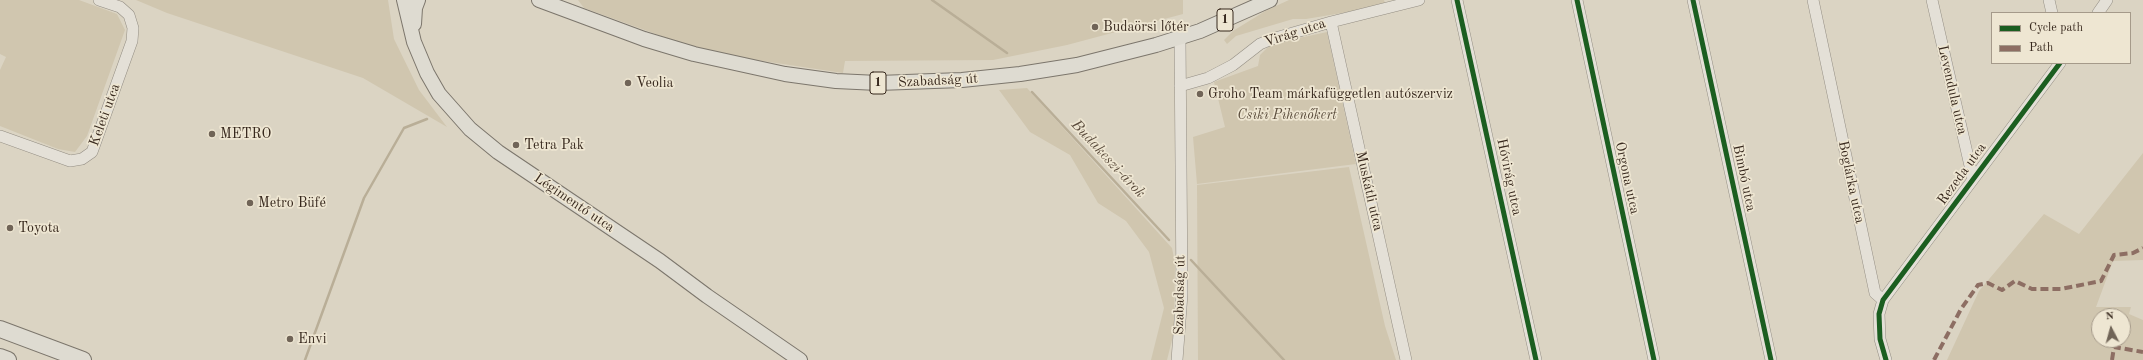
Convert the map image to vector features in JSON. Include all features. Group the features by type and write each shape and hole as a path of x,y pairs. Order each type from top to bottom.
{"highway":[{"path":"0,329 83,360"},
{"path":"0,357 8,360"}],"main road":[{"name":"Légimentő utca","path":"399,0 414,42 427,72 439,94 470,129 498,152 660,261 707,296 800,360"},
{"name":"1","path":"540,0 581,16"},
{"path":"567,0 581,16"},
{"name":"Szabadság út","path":"581,16 644,39 694,54 732,63 836,81 878,83 955,81 1045,71 1105,59 1180,38 1270,0"},
{"path":"413,2 414,42"}],"street":[{"name":"Keleti utca","path":"0,136 70,161 82,159 92,152 132,41 133,28 129,15 120,8 99,0"},
{"name":"Virág utca","path":"1180,86 1208,78 1233,65 1260,44 1331,22 1419,0"},
{"name":"Hóvirág utca","path":"1457,0 1536,360"},
{"name":"Orgona utca","path":"1577,0 1654,360"},
{"name":"Bimbó utca","path":"1694,0 1771,360"},
{"name":"Boglárka utca","path":"1812,0 1875,293 1883,300"},
{"name":"Levendula utca","path":"1932,0 1973,179"},
{"path":"2049,0 2052,12"},
{"path":"2099,12 2107,0"},
{"name":"Muskátli utca","path":"1331,22 1406,360"},
{"name":"Szabadság út","path":"1177,360 1182,294 1180,38"},
{"name":"Rezeda utca","path":"1883,300 2059,64"},
{"path":"1883,300 1879,314 1880,339 1886,360"}],"green space":[{"path":"0,0 79,0 117,14 125,30 87,136 75,152 58,149 0,126 0,70 6,57 0,54"},
{"path":"136,0 388,0 394,39 419,90 447,127 363,78 167,13"},
{"path":"578,0 1183,0 1183,14 1067,45 993,60 845,61 843,73 716,54 675,41 584,8"},
{"path":"1289,0 1384,0 1385,3 1366,9 1306,19 1293,19 1236,36 1227,44 1224,40 1233,31 1267,10"},
{"name":"Csiki Pihenőkert","path":"1327,32 1356,164 1197,184 1193,137 1225,127 1214,82 1258,66 1260,55 1271,44"},
{"path":"1027,88 1172,248 1175,263 1174,332 1167,360 1151,360 1164,308 1149,252 1126,221 1098,203 1070,155 1030,132 999,90"},
{"path":"2143,153 2143,260 2113,261 2096,307 2131,307 2091,308 2091,348 2131,348 2131,315 2143,320 2143,360 1947,360 1979,291 2044,214 2079,234"},
{"path":"1349,167 1385,326 1396,360 1198,360 1197,185"}],"waterway":[{"name":"Budakeszi-árok","path":"932,0 1007,53"},
{"name":"Budakeszi-árok","path":"1032,92 1169,240"},
{"path":"305,360 364,198 404,128 427,119"},
{"name":"Budakeszi-árok","path":"1191,260 1284,360"}],"marked path":[{"path":"1934,360 1961,309 1978,285 1988,283 2002,290 2015,281 2032,289 2061,289 2101,281 2114,255 2133,253 2143,248"},
{"path":"2112,360 2114,347 2143,352"}],"cycle path":[{"path":"1457,0 1536,360"},
{"path":"1577,0 1654,360"},
{"path":"1693,0 1771,360"},
{"path":"1886,360 1880,339 1879,314 1883,300 2059,64"}],"place":[{"name":"Budaörsi lőtér","path":"1095,27"},
{"name":"Veolia","path":"628,83"},
{"name":"Groho Team márkafüggetlen autószerviz","path":"1200,94"},
{"name":"METRO","path":"212,134"},
{"name":"Tetra Pak","path":"516,145"},
{"name":"Metro Büfé","path":"250,203"},
{"name":"Toyota","path":"10,228"},
{"name":"Envi","path":"290,339"}]}
